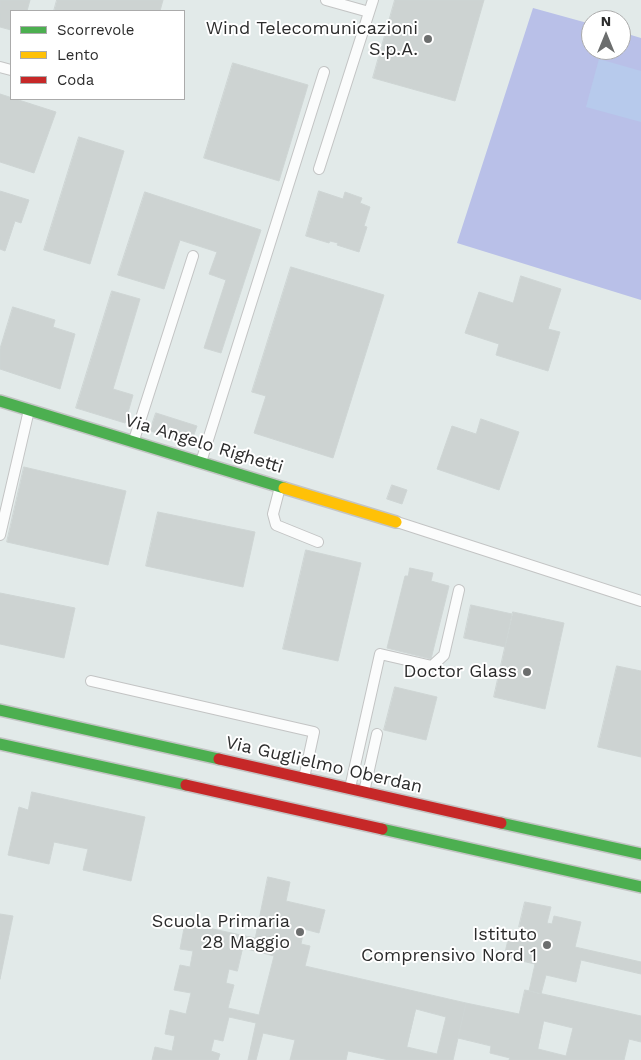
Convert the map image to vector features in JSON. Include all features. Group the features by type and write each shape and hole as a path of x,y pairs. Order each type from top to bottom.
{"main road":[{"name":"Via Angelo Righetti","path":"0,401 396,522"},
{"name":"Via Guglielmo Oberdan","path":"0,710 641,854"},
{"path":"0,744 641,887"}],"lane":[{"path":"326,0 369,12"},
{"path":"319,169 373,0"},
{"path":"201,462 324,72"},
{"path":"133,441 193,256"},
{"path":"0,535 29,409"},
{"path":"280,486 273,514 276,525 318,542"},
{"path":"396,522 641,601"},
{"path":"349,789 380,654 432,666 444,655 459,590"},
{"path":"91,681 314,732 304,778"},
{"path":"364,792 377,734"}],"shaded area":[{"path":"533,8 581,21 581,60 631,60 631,35 641,38 641,300 457,243"},
{"path":"599,60 641,71 641,122 586,107"}],"building":[{"path":"0,0 30,0 27,10 10,10 10,30 0,27"},
{"path":"57,0 163,0 160,10 54,10"},
{"name":"Wind Telecomunicazioni S.p.A.","path":"395,0 484,0 455,101 373,78"},
{"path":"233,63 308,85 279,181 204,158"},
{"path":"0,94 10,97 10,100 19,100 56,112 34,173 0,162"},
{"path":"79,137 124,151 90,264 44,250"},
{"path":"0,191 29,200 21,223 15,221 5,251 0,249"},
{"path":"319,191 343,199 345,192 362,198 360,203 370,207 364,226 367,227 359,252 337,245 338,243 330,241 329,243 306,236"},
{"path":"145,192 261,230 221,353 204,348 226,280 209,274 217,252 180,240 164,289 118,275"},
{"path":"291,267 384,295 333,458 254,433 266,396 252,392"},
{"path":"521,276 561,289 548,329 560,332 548,371 496,355 499,344 465,333 479,292 513,303"},
{"path":"112,291 140,299 113,389 133,395 125,423 76,408"},
{"path":"13,307 55,320 53,327 75,334 60,389 0,369 0,349"},
{"path":"156,413 197,426 191,443 150,431"},
{"path":"481,419 519,432 499,490 437,469 452,426 476,434"},
{"path":"24,467 126,491 108,565 7,542"},
{"path":"392,485 407,490 402,504 387,499"},
{"path":"158,512 255,532 243,587 146,566"},
{"path":"306,550 361,563 338,661 283,649"},
{"path":"410,568 433,573 431,581 449,586 431,659 387,648 405,576 408,576"},
{"path":"0,593 75,608 64,658 0,644"},
{"path":"471,605 512,614 505,647 464,638"},
{"name":"Doctor Glass","path":"513,612 564,623 545,709 494,697"},
{"path":"617,666 641,671 641,757 598,747"},
{"path":"395,687 437,697 426,740 384,730"},
{"path":"32,792 145,817 131,881 83,870 88,849 54,842 49,864 8,855 19,807 28,810"},
{"path":"268,877 290,882 286,901 325,910 319,933 304,929 301,944 310,946 305,966 466,1003 453,1060 389,1060 348,1051 346,1060 290,1060 295,1040 263,1033 256,1060 248,1060 256,1023 229,1017 223,1041 214,1039 211,1051 220,1054 218,1060 152,1060 155,1047 172,1051 175,1036 165,1034 170,1010 186,1014 191,993 174,990 180,965 190,967 193,951 180,949 185,923 255,938","holes":["243,948 274,956 259,1015 228,1008 234,985 226,983 229,969 237,971","416,1009 446,1017 437,1054 407,1047"]},
{"path":"525,902 551,907 547,923 552,924 554,916 581,922 575,947 641,962 641,974 581,960 576,982 546,975 541,994 529,991 535,964 504,957 510,931 522,934 524,928 519,927"},
{"path":"0,914 13,916 0,979"},
{"path":"525,990 641,1016 641,1042 629,1039 624,1060 509,1060 510,1058 490,1053 491,1046 458,1038 466,1003 519,1014","holes":["544,1021 573,1028 566,1056 538,1049"]}],"traffic: fast":[{"path":"0,401 284,488"},
{"path":"0,710 219,759"},
{"path":"0,744 186,785"},
{"path":"501,823 641,854"},
{"path":"382,829 641,887"}],"traffic: slow":[{"path":"284,488 396,522"}],"traffic: jam":[{"path":"219,759 501,823"},
{"path":"186,785 382,829"}],"place":[{"name":"Wind Telecomunicazioni S.p.A.","path":"428,39"},
{"name":"Doctor Glass","path":"527,672"},
{"name":"Scuola Primaria 28 Maggio","path":"300,932"},
{"name":"Istituto Comprensivo Nord 1","path":"547,945"}]}
